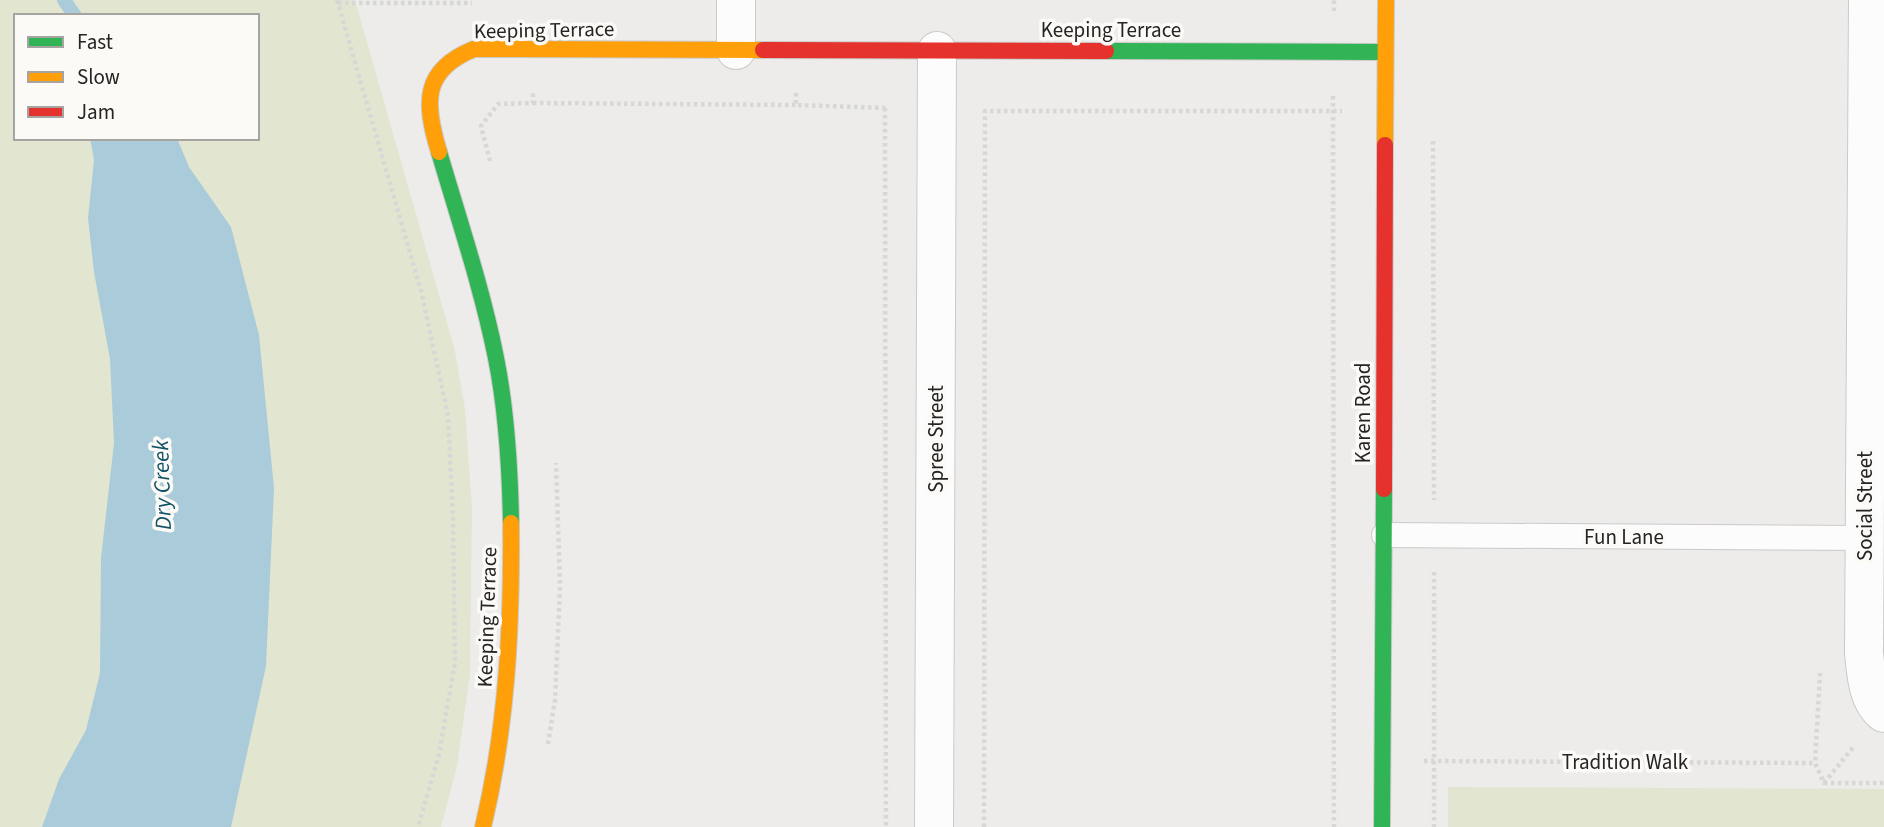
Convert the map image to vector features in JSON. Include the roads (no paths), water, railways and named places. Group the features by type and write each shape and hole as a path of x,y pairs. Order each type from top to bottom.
{"street":[{"path":"736,0 736,50"},
{"name":"Karen Road","path":"1382,827 1385,0"},
{"name":"Social Street","path":"1868,0 1875,214 1864,653 1867,683 1879,709 1884,713"},
{"name":"Keeping Terrace","path":"483,827 498,760 509,661 511,496 507,428 491,333 435,140 430,84 440,67 457,54 474,48 1385,52"},
{"name":"Spree Street","path":"934,827 937,51"}],"lane":[{"name":"Fun Lane","path":"1384,535 1865,538"}],"water":[{"path":"90,140 178,140 189,167 231,227 259,335 274,488 266,666 231,827 42,827 59,779 86,730 100,673 101,558 114,443 110,359 94,272 88,218 94,160"}],"waterway":[{"name":"Dry Creek","path":"64,0 74,14"}]}
